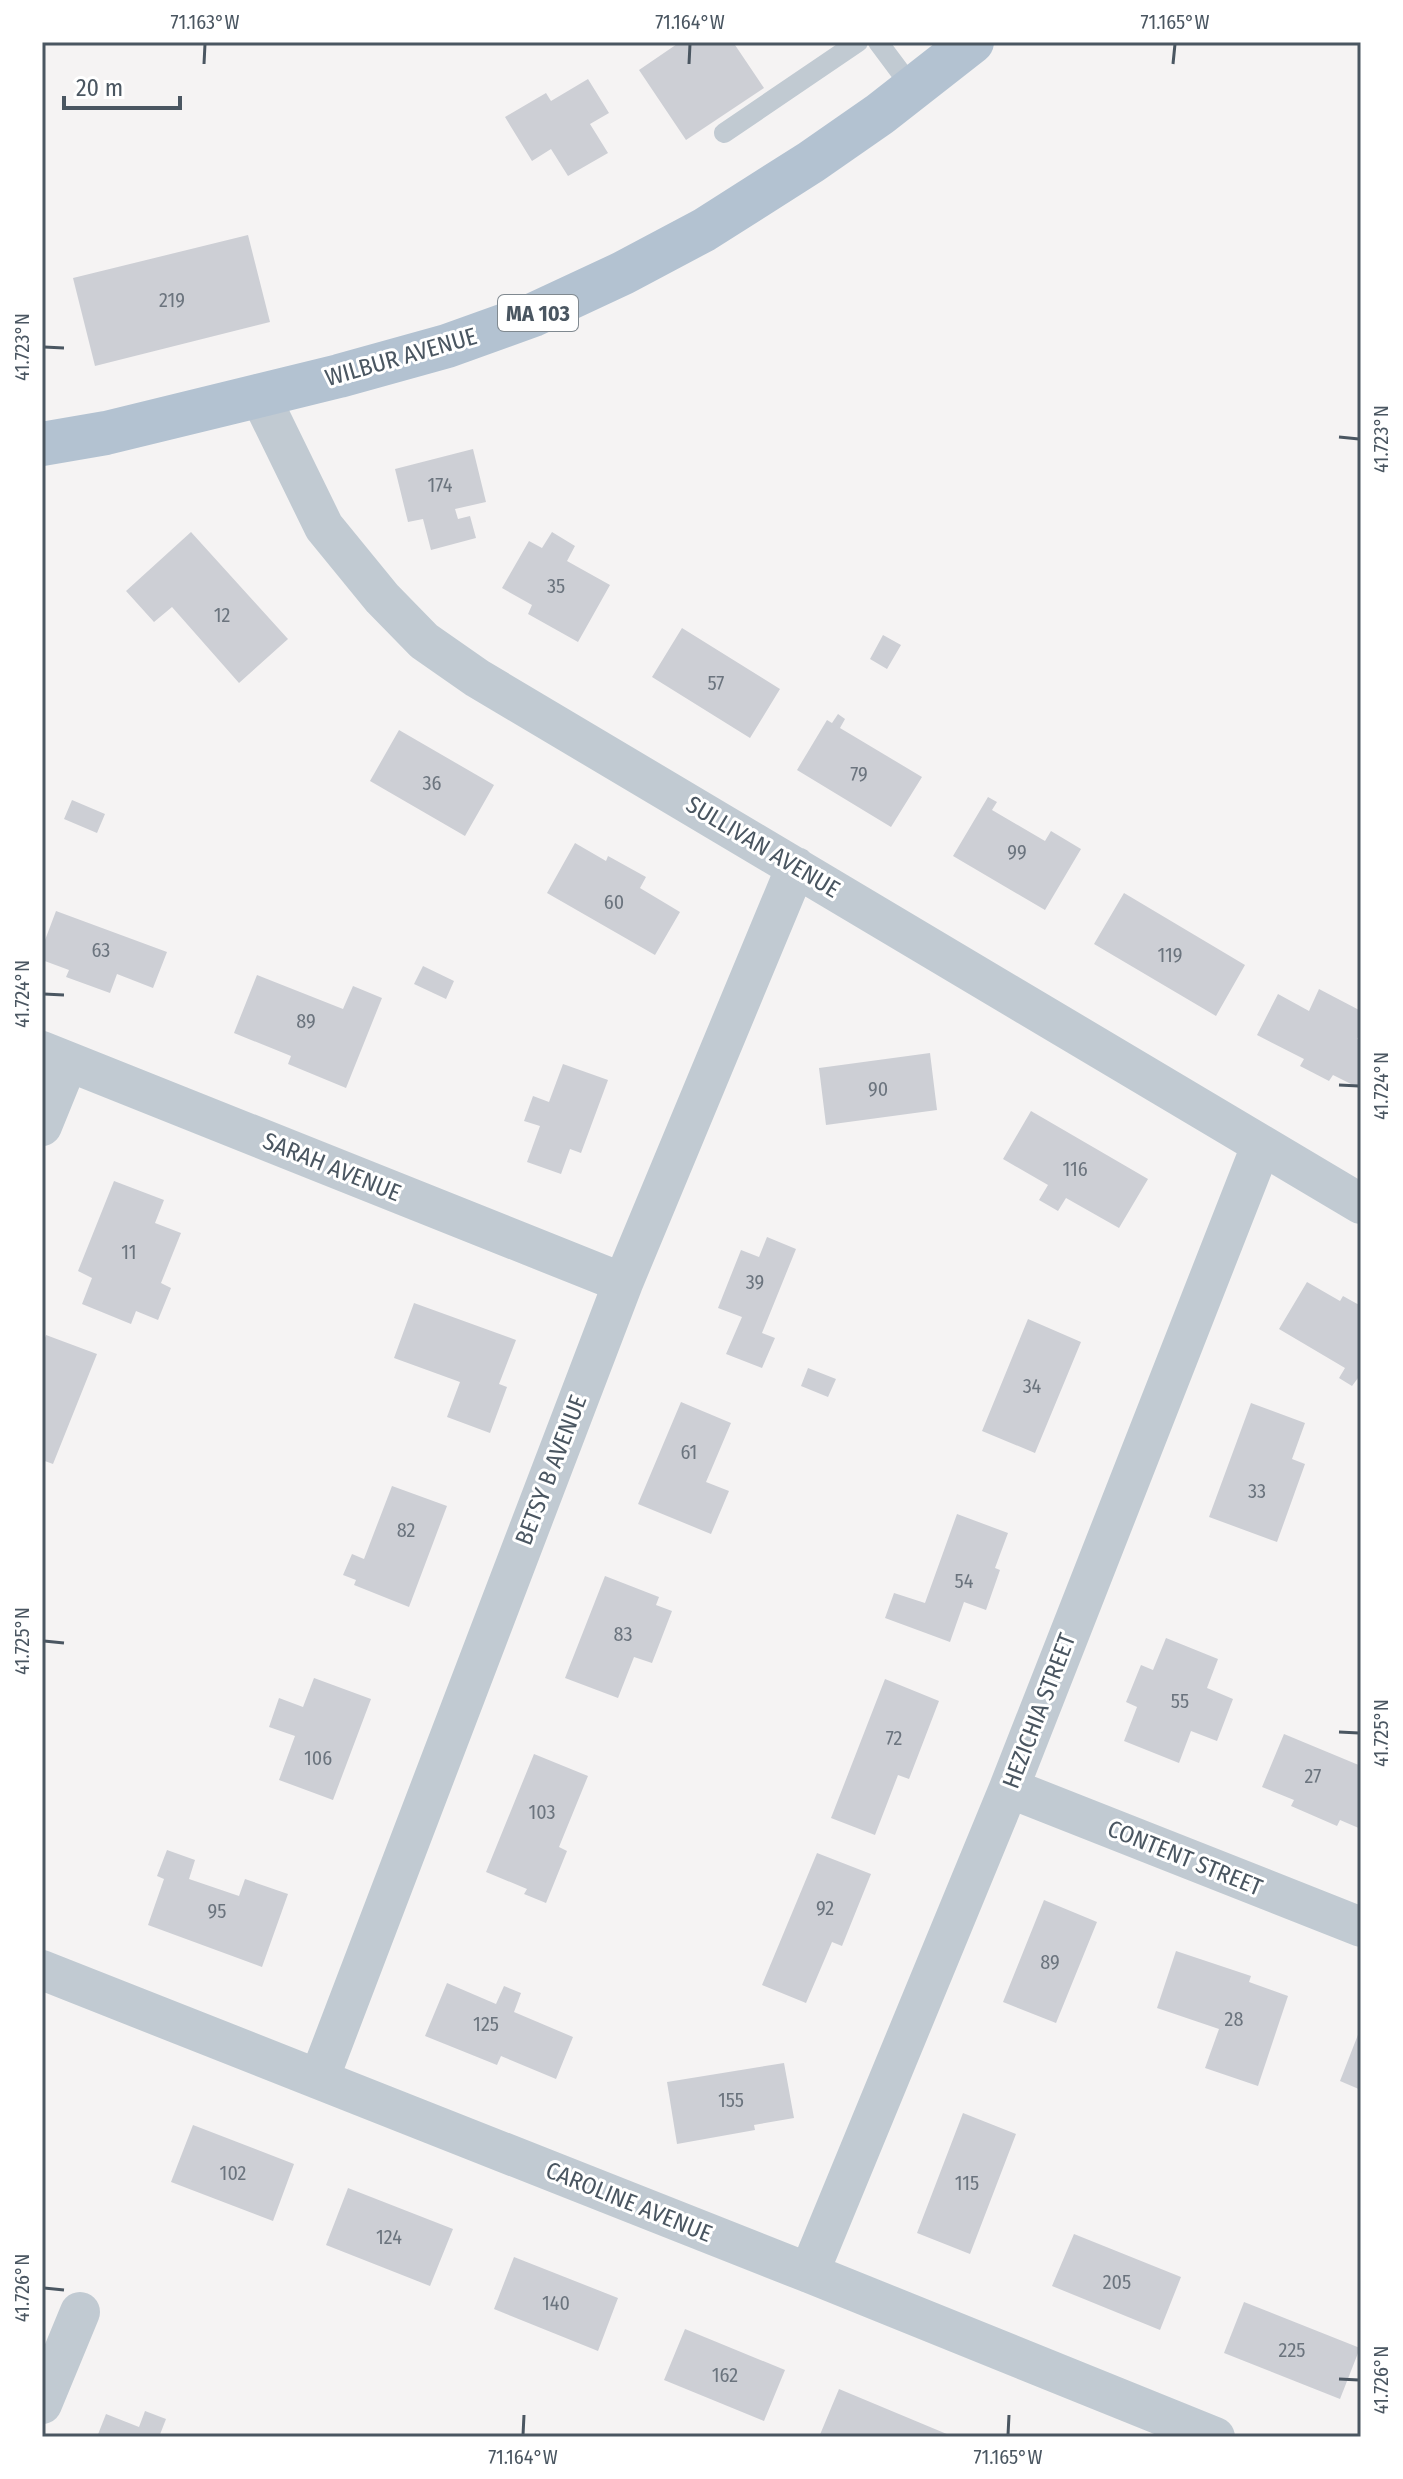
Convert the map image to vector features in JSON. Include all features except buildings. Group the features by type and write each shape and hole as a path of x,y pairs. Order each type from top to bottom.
{"main road":[{"name":"WILBUR AVENUE","path":"42,444 106,433 447,346 533,315 704,230 811,162 913,89 972,42"}],"street":[{"name":"SULLIVAN AVENUE","path":"259,394 324,527 382,598 424,641 477,678 1361,1204"},
{"name":"BETSY B AVENUE","path":"319,2079 623,1283 796,867"},
{"name":"SARAH AVENUE","path":"55,1056 623,1283"},
{"path":"42,1126 55,1056"},
{"name":"HEZICHIA STREET","path":"809,2273 1009,1788 1261,1146"},
{"name":"CONTENT STREET","path":"1009,1788 1361,1927"},
{"name":"CAROLINE AVENUE","path":"42,1970 1215,2437"},
{"path":"42,2404 80,2312"}],"lane":[{"path":"724,133 858,42"},
{"path":"878,42 913,89"}]}
